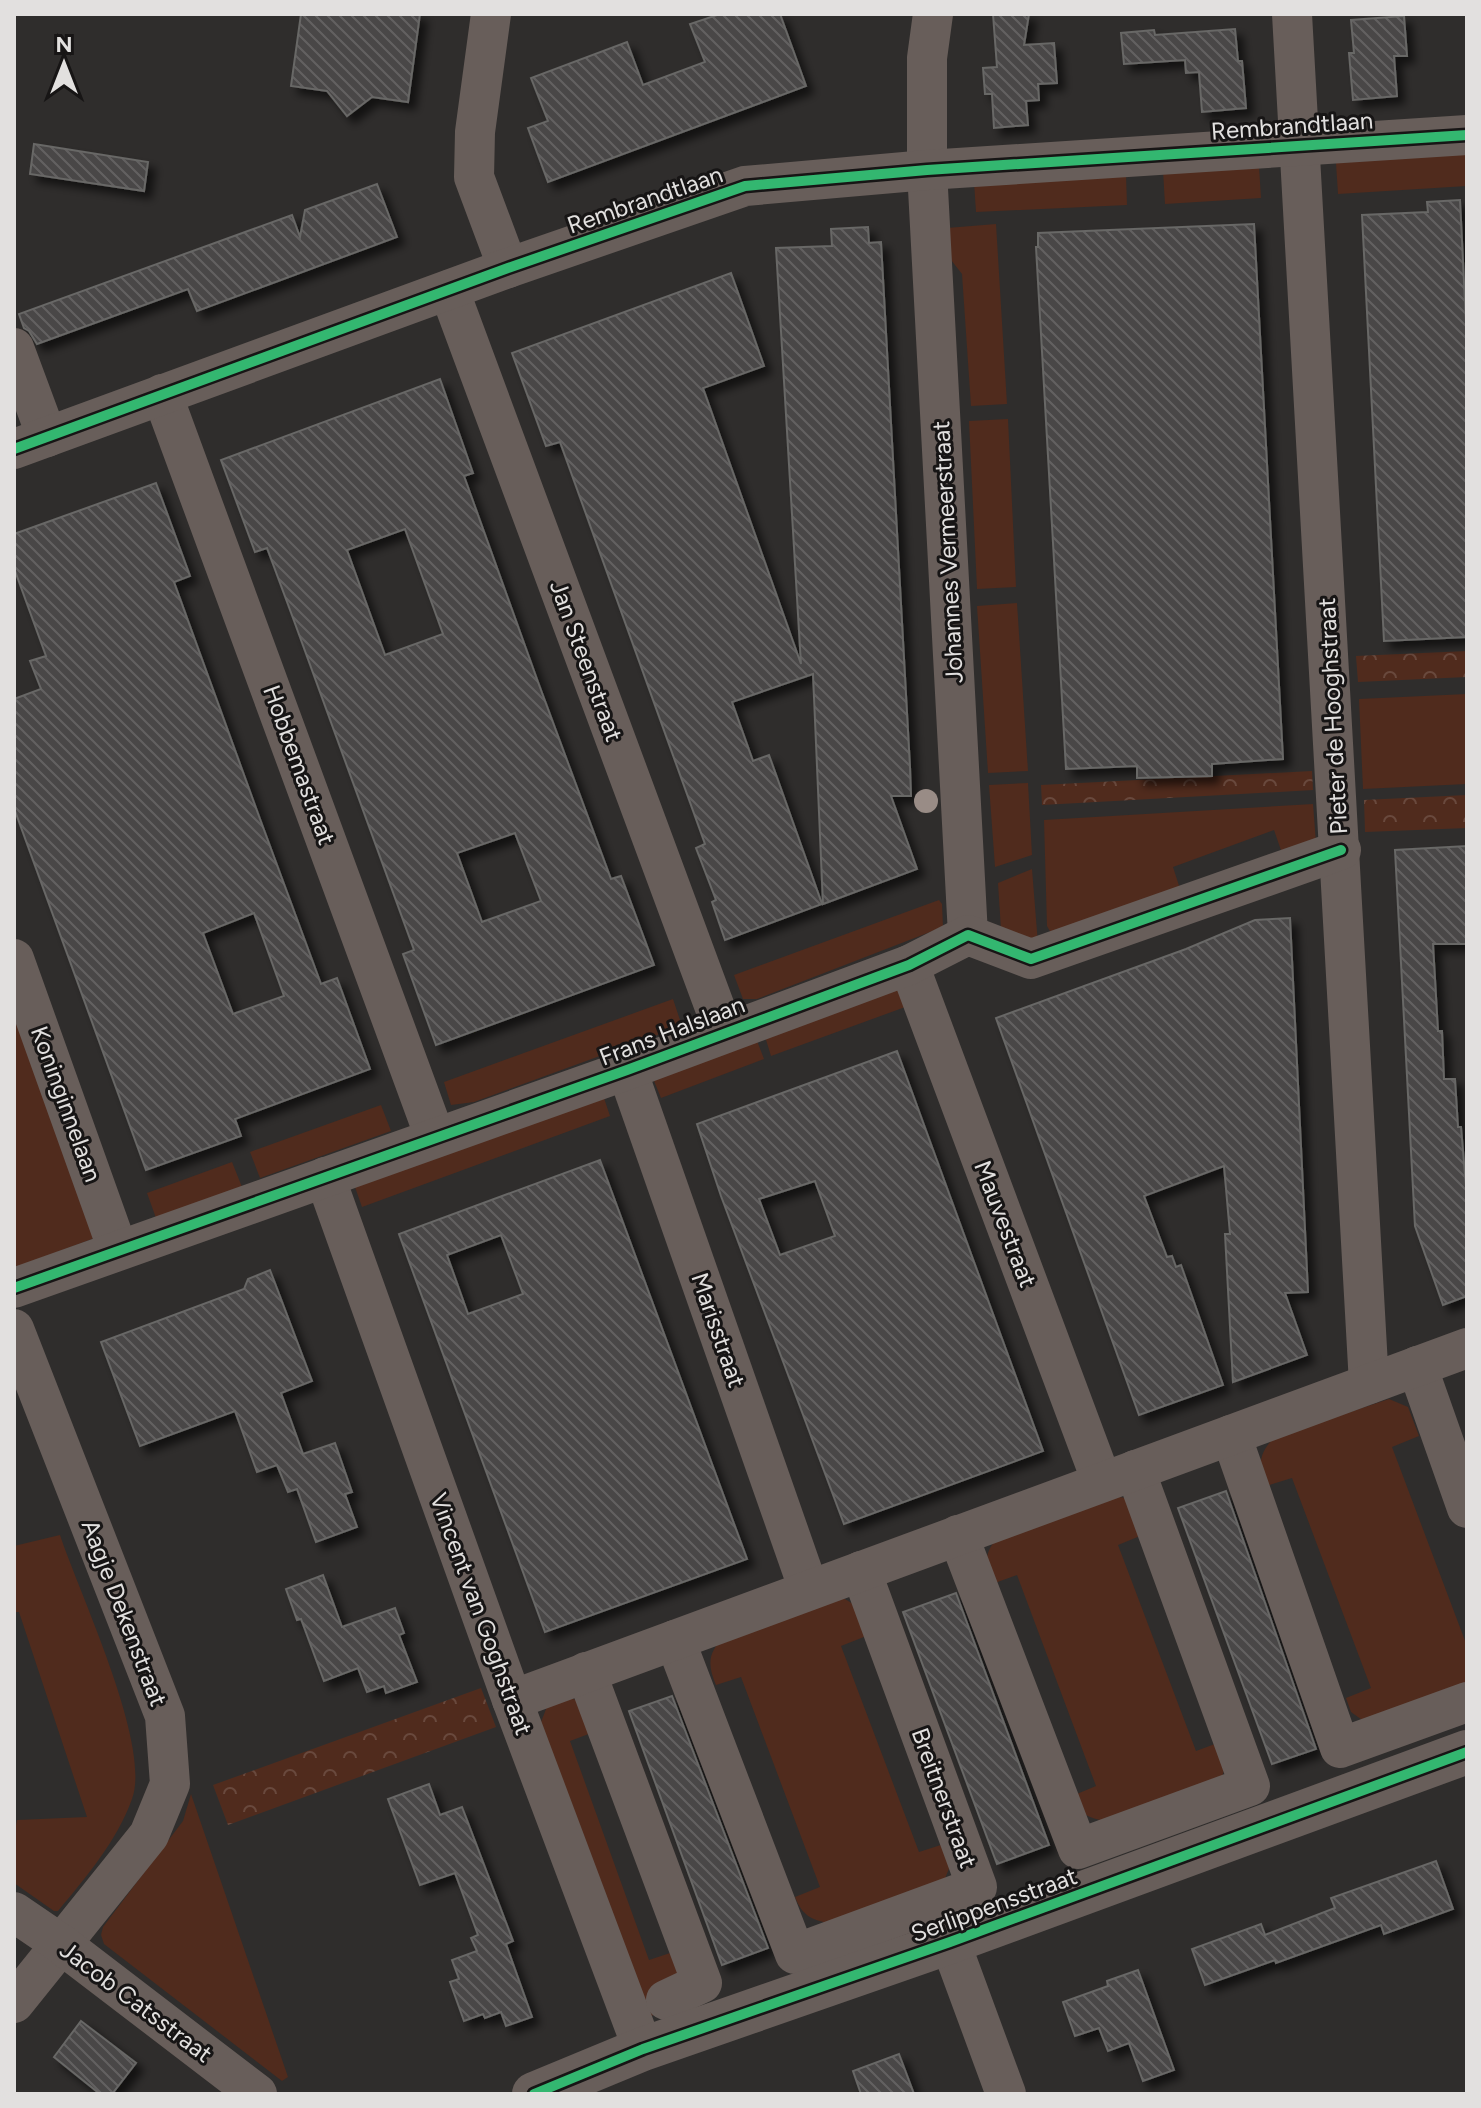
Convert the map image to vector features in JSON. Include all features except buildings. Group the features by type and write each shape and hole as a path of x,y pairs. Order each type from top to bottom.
{"street":[{"path":"491,14 475,132 474,177 508,268"},
{"name":"Johannes Vermeerstraat","path":"933,14 927,58 927,170 968,935"},
{"name":"Rembrandtlaan","path":"1292,14 1301,145"},
{"name":"Rembrandtlaan","path":"31,443 508,268 745,186 927,170 1467,135"},
{"name":"Pieter de Hooghstraat","path":"1301,145 1369,1384"},
{"name":"Jan Steenstraat","path":"449,290 724,1032"},
{"path":"14,348 31,443"},
{"name":"Hobbemastraat","path":"162,394 435,1137"},
{"path":"968,935 1031,959 1341,850"},
{"name":"Frans Halslaan","path":"14,1288 627,1070 909,965 968,935"},
{"name":"Koninginnelaan","path":"14,959 118,1250"},
{"name":"Mauvestraat","path":"909,965 1119,1476"},
{"name":"Marisstraat","path":"627,1070 809,1590"},
{"name":"Vincent van Goghstraat","path":"325,1177 512,1700 643,2049"},
{"name":"Aagje Dekenstraat","path":"14,1329 165,1716 170,1784 149,1835 14,2003"},
{"path":"512,1700 1467,1348"},
{"path":"1417,1366 1467,1508"},
{"path":"1231,1435 1340,1748 1467,1702"},
{"path":"958,1535 1078,1849 1250,1786 1119,1476"},
{"name":"Breitnerstraat","path":"675,1640 795,1954 977,1887 861,1571"},
{"path":"586,1672 702,1983 666,2000"},
{"name":"Serlippensstraat","path":"534,2094 643,2049 950,1942 1467,1752"},
{"name":"Jacob Catsstraat","path":"14,1912 61,1944 257,2094"},
{"path":"950,1942 1006,2094"}],"green space":[{"path":"1467,154 1467,186 1338,194 1336,163"},
{"path":"1259,166 1261,198 1165,204 1163,171"},
{"path":"1126,175 1127,205 976,212 974,182"},
{"path":"996,224 1007,404 971,406 962,274 948,256 947,228"},
{"path":"1008,419 1016,587 977,589 969,421"},
{"path":"1017,603 1028,771 988,773 977,606"},
{"path":"1467,651 1467,677 1358,682 1356,656"},
{"path":"1467,694 1467,784 1363,789 1359,699"},
{"path":"1312,771 1313,790 1042,805 1041,785"},
{"path":"1028,783 1032,855 995,867 989,785"},
{"path":"1467,795 1467,828 1365,832 1364,800"},
{"path":"1313,804 1316,843 1283,856 1274,830 1173,867 1181,892 1051,933 1047,926 1044,820"},
{"path":"1032,869 1038,944 1001,930 998,883"},
{"path":"939,900 943,927 757,999 743,999 734,975"},
{"path":"901,987 908,1006 771,1056 763,1030"},
{"path":"14,997 96,1234 92,1239 14,1268"},
{"path":"673,999 682,1026 474,1102 451,1105 444,1082"},
{"path":"754,1033 764,1059 661,1098 652,1076"},
{"path":"604,1098 610,1116 362,1207 355,1187"},
{"path":"381,1105 391,1131 260,1178 250,1152"},
{"path":"232,1162 242,1187 156,1218 147,1193"},
{"path":"1389,1399 1408,1407 1419,1436 1392,1447 1467,1646 1467,1692 1365,1722 1351,1712 1346,1698 1371,1688 1292,1478 1266,1486 1261,1460 1275,1437"},
{"path":"1114,1496 1125,1498 1145,1534 1118,1545 1196,1751 1223,1741 1226,1764 1221,1780 1106,1821 1084,1814 1072,1796 1096,1786 1017,1575 992,1584 987,1557 991,1546 1001,1535"},
{"path":"60,1535 111,1668 132,1743 135,1775 132,1799 118,1829 90,1872 58,1911 54,1911 14,1883 17,1820 87,1817 19,1612 14,1612 14,1546"},
{"path":"838,1597 855,1606 869,1635 841,1646 919,1852 947,1843 950,1866 944,1881 829,1923 808,1916 795,1897 820,1887 741,1677 716,1685 710,1664 715,1647 725,1636"},
{"path":"481,1688 496,1727 228,1825 213,1785"},
{"path":"566,1697 583,1702 594,1732 570,1741 649,1960 673,1952 680,1970 663,2012 648,2017 541,1722 548,1704"},
{"path":"191,1794 288,2077 282,2081 104,1944 101,1935 103,1927 183,1821"}],"cycle path":[{"path":"14,449 508,268 745,186 927,170 1467,135"},
{"path":"14,1288 627,1070 909,965 968,935 1031,959 1341,850"},
{"path":"534,2094 643,2049 950,1942 1467,1752"}]}
